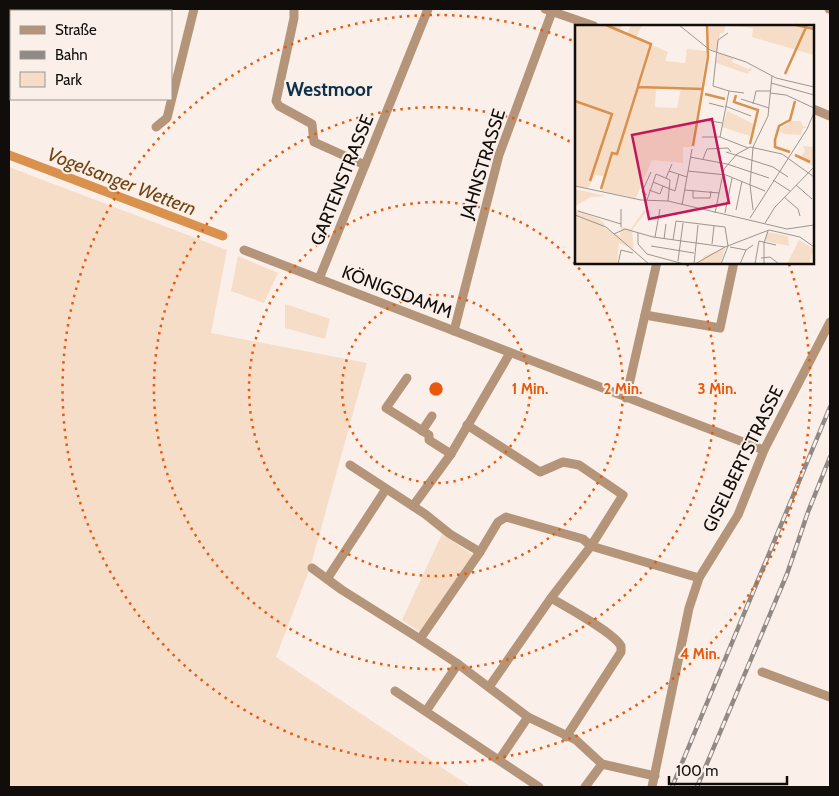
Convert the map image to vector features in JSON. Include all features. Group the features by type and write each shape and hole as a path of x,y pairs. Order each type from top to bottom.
{"street":[{"path":"172,98 194,9"},
{"path":"294,9 294,18 276,101 279,106 312,124 314,142 365,165"},
{"name":"GARTENSTRASSE","path":"319,279 428,9"},
{"path":"550,10 591,25"},
{"name":"JAHNSTRASSE","path":"454,331 499,155 550,10"},
{"path":"156,127 167,118 171,100"},
{"path":"814,109 830,116"},
{"name":"KÖNIGSDAMM","path":"244,250 764,450"},
{"path":"626,398 658,264"},
{"path":"645,315 720,328 734,264"},
{"name":"GISELBERTSTRASSE","path":"652,787 689,608 699,578 738,516 764,450 830,322"},
{"path":"413,506 451,454 510,353"},
{"path":"407,378 386,408 429,435 429,440 451,454"},
{"path":"422,431 432,416"},
{"path":"467,425 540,472 563,462 579,465 623,495 591,546 551,598 490,688"},
{"path":"350,465 413,506 450,534 480,552"},
{"path":"327,579 386,489"},
{"path":"420,639 480,552 498,522 506,517 583,539 591,546 699,578"},
{"path":"312,568 342,590 458,664 528,717 566,737 576,740 602,764 655,776"},
{"path":"551,598 615,638 621,646 621,652 566,737"},
{"path":"426,711 458,664"},
{"path":"762,672 830,697"},
{"path":"395,691 539,787"},
{"path":"499,760 528,717"},
{"path":"585,787 602,764"}],"green space":[{"path":"9,167 227,250 211,333 367,363 310,568 276,657 471,787 9,787"},
{"path":"238,256 278,273 264,303 231,291"},
{"path":"285,304 330,319 325,339 285,328"},
{"path":"442,534 473,555 421,633 402,620"}],"waterway":[{"name":"Vogelsanger Wettern","path":"9,155 223,236"}],"railway":[{"path":"672,787 830,407"},
{"path":"697,787 787,574 808,512 830,457"}],"district":[{"name":"Westmoor","path":"329,89"}]}
